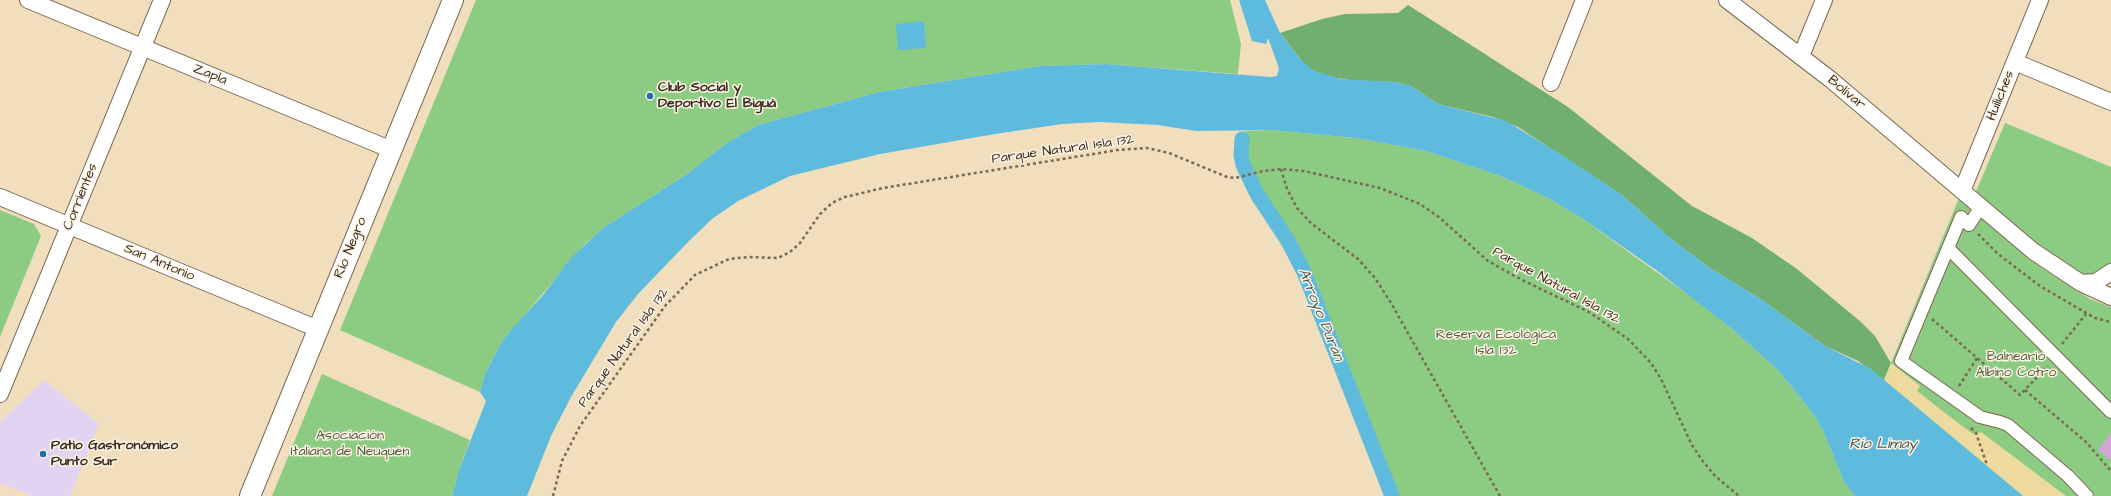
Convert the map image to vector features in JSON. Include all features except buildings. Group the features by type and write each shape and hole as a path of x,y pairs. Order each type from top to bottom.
{"street":[{"name":"Zapla","path":"28,0 392,150"},
{"name":"Corrientes","path":"0,394 162,0"},
{"name":"Río Negro","path":"250,496 453,0"},
{"path":"1551,83 1584,0"},
{"name":"Bolívar","path":"1727,0 1801,56 1962,191"},
{"path":"1801,56 1824,0"},
{"name":"Huiliches","path":"1962,191 2040,0"},
{"path":"2015,62 2111,102"},
{"path":"1962,191 1980,208 2033,251 2081,284 2111,297"},
{"name":"San Antonio","path":"0,197 318,329"},
{"path":"1980,208 1969,225 1961,217 1901,360 1980,417 2000,422 2008,426 2068,476 2087,496"},
{"path":"1948,248 2111,412"},
{"path":"2081,284 2096,282 2111,272"}],"path":[{"name":"Parque Natural Isla 132","path":"553,496 562,462 580,426 665,306 678,290 695,275 729,259 748,257 778,258 790,252 800,243 820,214 832,203 845,196 883,188 1133,148 1147,148 1170,153 1219,174 1235,178 1263,171 1281,169 1304,172 1380,188 1401,195 1420,204 1440,218 1488,261 1524,281 1583,308 1616,329 1651,363 1661,379 1692,445 1702,460 1715,476 1739,496"},
{"path":"1281,169 1286,189 1297,208 1312,224 1358,259 1375,278 1391,303 1500,496"},
{"path":"1969,225 1998,254 2017,270 2086,314 2111,322"},
{"path":"1922,311 2020,395 2055,356 2086,314"},
{"path":"1952,397 1977,358"},
{"path":"2025,390 2086,442 2111,471"}],"shaded area":[{"name":"Patio Gastronómico Punto Sur","path":"44,380 99,424 70,496 32,496 0,483 0,425 2,420"}],"green space":[{"name":"Club Social y Deportivo El Biguá","path":"476,0 1230,0 1241,44 1238,74 1106,64 1040,66 879,92 758,125 727,143 687,174 603,228 583,246 501,343 485,374 480,392 340,330"},
{"path":"1408,5 1568,107 1692,206 1752,238 1797,269 1861,322 1875,336 1891,363 1884,380 1858,361 1825,346 1762,300 1710,268 1671,239 1622,195 1518,127 1493,117 1438,104 1411,86 1396,82 1355,81 1326,76 1305,65 1280,33 1322,19 1345,14 1398,13"},
{"path":"2005,123 2111,167 2111,265 2088,278 2054,259 1975,194"},
{"name":"Reserva Ecológica Isla 132","path":"1271,130 1356,138 1426,151 1503,177 1550,199 1580,217 1698,302 1732,329 1778,370 1814,415 1824,433 1844,482 1855,496 1392,496 1304,272 1288,241 1257,194 1243,165 1241,146 1245,131"},
{"name":"Balneario Albino Cotro","path":"1959,198 2042,268 2090,299 2111,307 2111,496 2023,496 1884,380"},
{"path":"0,210 34,224 41,236 0,337"},
{"name":"Asociación Italiana de Neuquén","path":"322,374 470,440 459,470 452,496 272,496"}],"sand":[{"path":"1891,363 1920,386 1917,391 1945,413 1973,434 1981,432 2066,496 2023,496 1884,380"}],"water":[{"name":"Río Limay","path":"1239,0 1265,0 1280,33 1300,59 1314,71 1341,79 1396,82 1411,86 1438,104 1506,121 1557,152 1622,195 1671,239 1710,268 1762,300 1825,346 1871,369 2023,496 1855,496 1844,482 1824,433 1814,415 1778,370 1732,329 1656,270 1580,217 1550,199 1503,177 1426,151 1356,138 1271,130 1196,131 1158,125 1099,122 1062,124 880,154 790,176 738,201 712,219 689,241 638,294 616,322 571,397 551,436 527,496 452,496 459,470 486,401 480,392 485,374 501,343 511,330 543,295 570,259 603,228 687,174 727,143 758,125 879,92 1040,66 1106,64 1270,77 1277,76 1279,68 1268,38 1266,44 1252,41"},
{"path":"924,21 926,48 898,50 896,24"}],"waterway":[{"name":"Arroyo Durán","path":"1242,139 1241,155 1243,165 1257,194 1288,241 1304,272 1392,496"}],"place":[{"name":"Club Social y Deportivo El Biguá","path":"650,96"},
{"name":"Patio Gastronómico Punto Sur","path":"43,454"}]}
